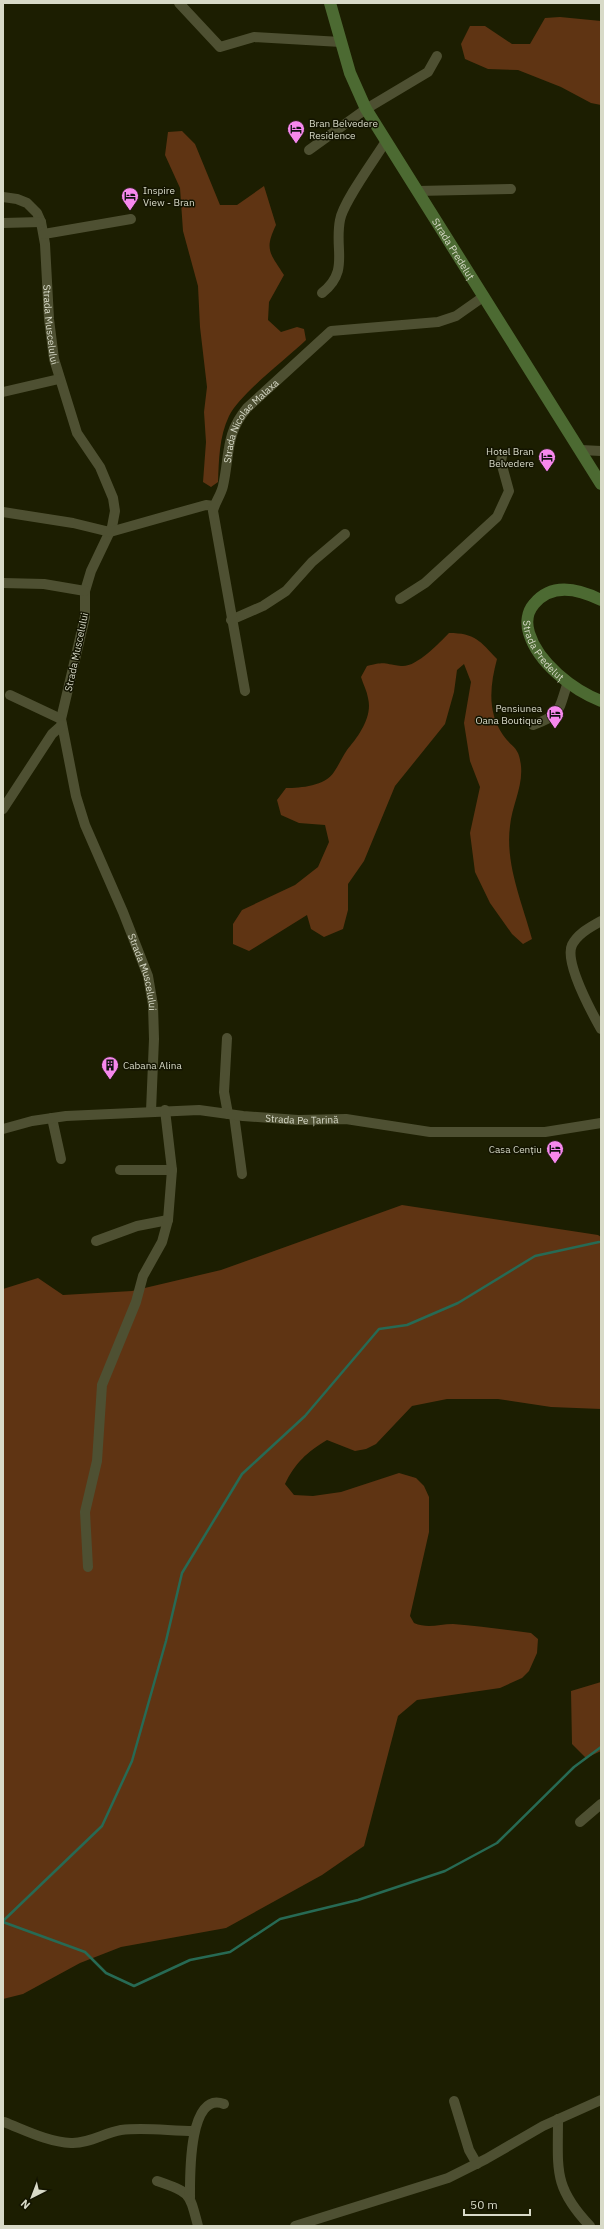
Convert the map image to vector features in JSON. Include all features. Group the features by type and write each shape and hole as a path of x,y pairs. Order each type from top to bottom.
{"main road":[{"name":"Strada Predeluț","path":"330,3 354,84 366,109 601,484"},
{"name":"Strada Predeluț","path":"601,600 582,592 556,590 539,598 528,614 528,629 534,644 550,665 568,682 601,701"}],"street":[{"path":"179,3 220,47 254,37 341,42"},
{"path":"308,150 366,109 428,72 437,56"},
{"path":"322,293 332,284 338,273 340,218 386,141"},
{"path":"417,191 511,189"},
{"name":"Strada Muscelului","path":"3,197 17,199 27,203 37,212 41,222 44,234 49,319 54,359 59,379 77,433 100,467 110,488 115,511 110,532 91,571 85,590 85,617 62,722 76,796 85,825 123,912 148,976 153,1005 154,1039 151,1111"},
{"path":"44,234 132,219"},
{"path":"3,223 41,222"},
{"name":"Strada Nicolae Malaxa","path":"245,691 213,521 214,506 223,484 231,433 238,418 331,331 438,322 456,316 483,297"},
{"path":"3,392 59,379"},
{"path":"581,450 601,451"},
{"path":"400,599 425,583 497,517 509,491 500,462 502,456"},
{"path":"3,512 73,523 110,532 200,507 214,506"},
{"path":"231,620 263,606 286,591 312,562 346,534"},
{"path":"3,583 44,584 85,590"},
{"path":"533,725 551,719 557,712 568,682"},
{"path":"3,809 52,734 62,722 10,695"},
{"path":"601,921 577,938 570,952 571,960 580,983 601,1029"},
{"path":"227,1038 224,1092 231,1115 242,1174"},
{"path":"88,1567 85,1512 97,1461 102,1384 136,1302 143,1276 162,1242 168,1220 172,1170 165,1110"},
{"name":"Strada Pe Țarină","path":"3,1129 52,1118 165,1110 199,1110 231,1115 298,1120 346,1119 430,1132 545,1132 601,1123"},
{"path":"52,1118 62,1160"},
{"path":"120,1170 172,1170"},
{"path":"96,1241 137,1226 168,1220"},
{"path":"580,1822 601,1804"},
{"path":"295,2226 413,2190 476,2164 516,2140 601,2100"},
{"path":"454,2101 469,2150 476,2164"},
{"path":"198,2226 190,2198 194,2130 206,2109 212,2103 219,2102 224,2104"},
{"path":"558,2119 559,2177 570,2203 590,2226"},
{"path":"4,2122 38,2135 69,2143 78,2143 110,2132 122,2130 194,2130"},
{"path":"157,2180 186,2193 190,2198"}],"shaded area":[{"path":"560,17 601,21 601,105 591,103 561,87 518,70 488,69 465,59 461,44 470,26 485,26 512,44 530,44 545,18"},
{"path":"182,131 195,144 220,205 237,205 264,186 276,225 270,240 270,251 284,275 269,302 268,320 281,332 297,327 304,329 306,340 253,387 229,416 223,432 220,449 218,482 211,487 203,482 206,442 204,412 207,387 200,327 198,286 183,231 180,188 165,155 168,132"},
{"path":"449,633 458,633 471,636 486,647 497,659 491,698 494,717 503,735 517,751 521,766 519,789 510,826 510,854 515,883 532,939 523,944 512,934 490,903 475,872 470,833 480,787 470,761 464,723 471,682 464,664 457,670 454,692 445,724 395,786 364,861 348,884 348,910 343,929 324,937 311,929 307,915 249,951 233,944 233,924 242,910 295,885 318,867 329,842 325,825 299,823 281,815 277,800 286,788 305,787 319,783 330,777 334,772 364,726 369,705 367,693 361,677 367,666 385,663 407,666 427,654"},
{"path":"402,1205 598,1235 601,1237 601,1409 551,1407 498,1399 447,1399 412,1406 376,1444 366,1449 355,1451 327,1440 313,1449 297,1464 285,1484 294,1495 313,1496 341,1492 399,1473 416,1478 424,1486 429,1497 429,1532 410,1616 414,1623 424,1626 453,1624 531,1633 538,1639 537,1653 529,1671 522,1678 500,1688 417,1700 398,1716 364,1846 322,1875 226,1928 121,1947 80,1963 23,1994 3,1999 3,1289 38,1278 63,1295 132,1291 221,1270"},
{"path":"601,1682 601,1751 586,1758 572,1744 571,1691"}],"waterway":[{"path":"3,1921 102,1826 132,1761 166,1641 182,1573 242,1474 305,1416 379,1329 407,1325 458,1303 535,1256 599,1242"},
{"path":"3,1922 85,1952 106,1973 134,1986 190,1960 230,1952 280,1919 358,1900 445,1871 497,1843 574,1767 601,1747"}],"place":[{"name":"Bran Belvedere Residence","path":"296,144"},
{"name":"Inspire View - Bran","path":"130,211"},
{"name":"Hotel Bran Belvedere","path":"547,472"},
{"name":"Pensiunea Oana Boutique","path":"555,729"},
{"name":"Cabana Alina","path":"110,1080"},
{"name":"Casa Cențiu","path":"555,1164"}]}
